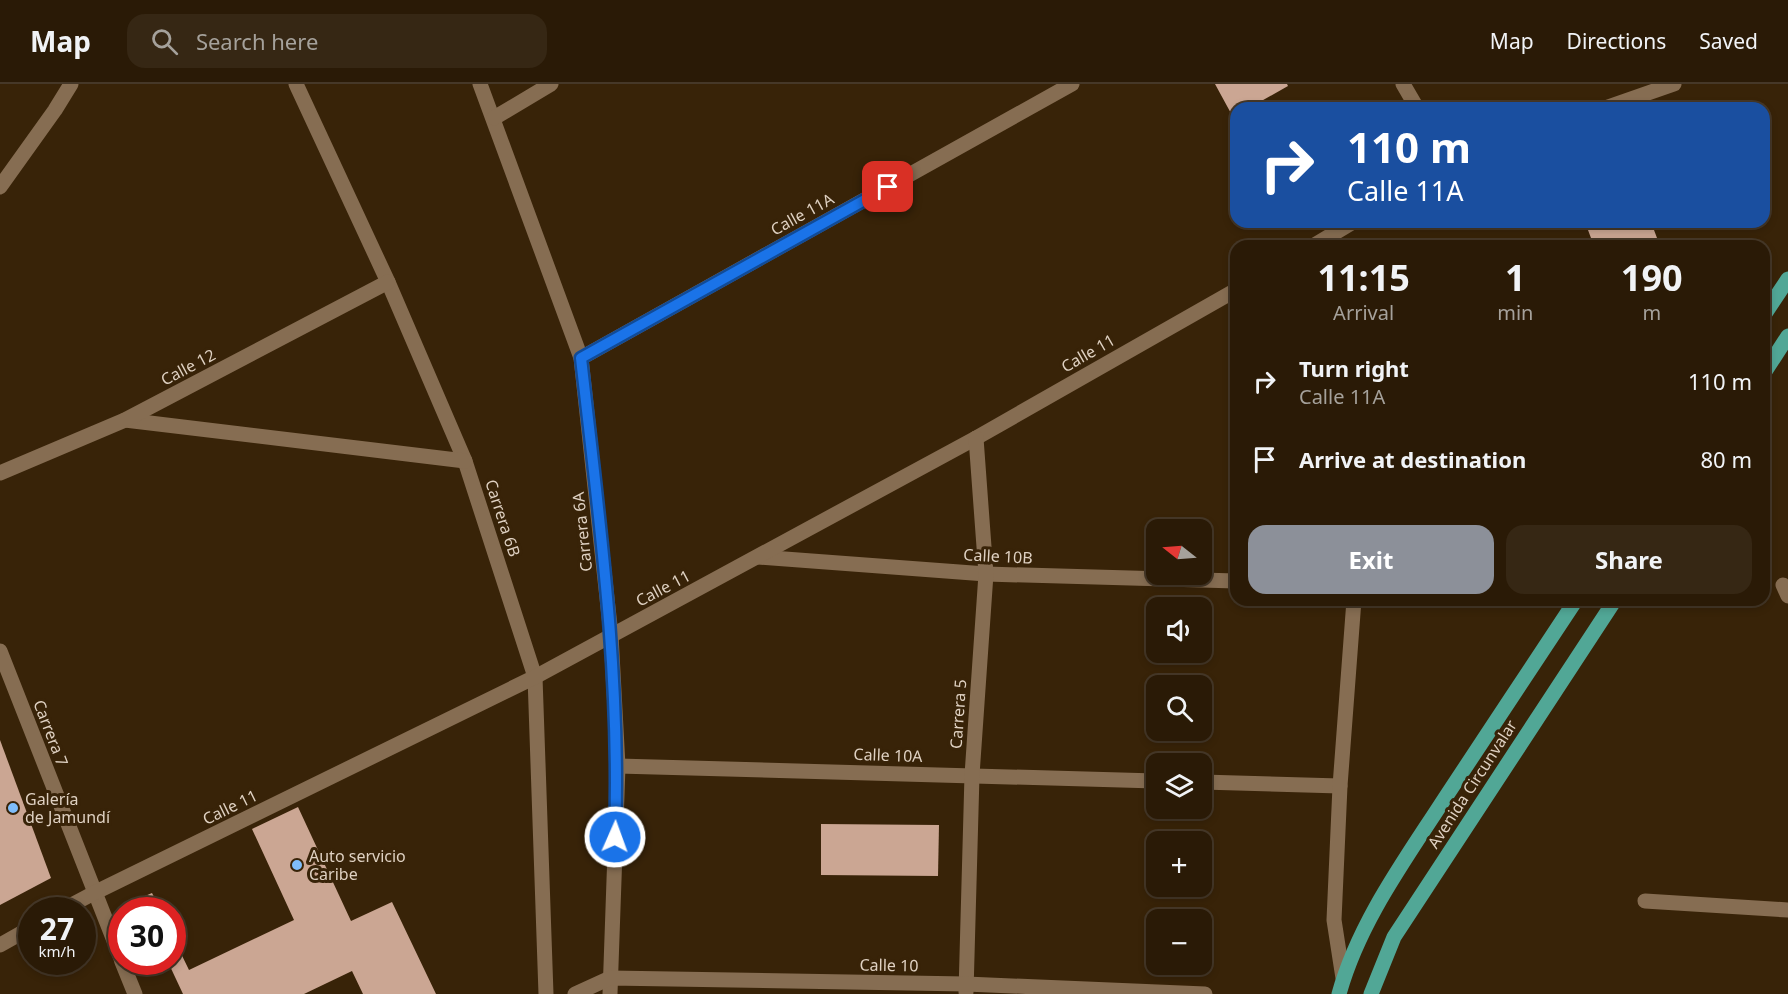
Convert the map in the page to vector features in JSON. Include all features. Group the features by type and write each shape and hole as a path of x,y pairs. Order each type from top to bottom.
{"main road":[{"path":"1770,306 1788,279"},
{"path":"1770,364 1788,336"},
{"name":"Avenida Circunvalar","path":"1339,994 1343,978 1372,915 1403,861 1572,606"},
{"name":"Avenida Circunvalar","path":"1371,994 1394,937 1611,606"}],"street":[{"path":"0,187 71,84"},
{"name":"Carrera 6B","path":"297,84 388,282 465,461 535,677 546,994"},
{"name":"Carrera 6A","path":"480,84 581,358 611,635 618,766 610,994"},
{"path":"494,118 551,84"},
{"name":"Calle 11A","path":"581,358 1072,84"},
{"path":"1403,84 1414,102"},
{"path":"1622,102 1674,84"},
{"name":"Calle 12","path":"0,473 125,420 388,282"},
{"name":"Calle 11","path":"86,897 535,677 976,438 1230,293"},
{"path":"125,420 465,461"},
{"name":"Carrera 5","path":"966,989 972,776 986,574 976,438"},
{"name":"Calle 10B","path":"759,557 986,574 1230,581"},
{"path":"1343,978 1334,920 1340,786 1354,606"},
{"name":"Carrera 7","path":"0,651 108,927"},
{"name":"Calle 10A","path":"618,766 1146,781"},
{"path":"1212,782 1340,786"},
{"path":"1645,901 1788,910"},
{"path":"0,945 18,935"},
{"name":"Carrera 7","path":"128,975 135,994"},
{"name":"Calle 10","path":"575,994 610,978 1205,994"}],"building":[{"path":"1215,84 1287,84 1288,86 1260,102 1230,102 1230,112"},
{"path":"1587,228 1653,228 1658,240 1592,240"},
{"name":"Galería de Jamundí","path":"0,740 51,878 0,905"},
{"name":"Auto servicio Caribe","path":"298,807 351,921 392,902 436,994 363,994 352,971 304,994 183,994 174,975 186,975 186,964 189,970 294,920 252,829"},
{"path":"821,824 939,825 938,876 821,875"},
{"path":"152,893 154,897 143,897"}],"place":[{"name":"Galería de Jamundí","path":"13,808"},
{"name":"Auto servicio Caribe","path":"297,865"}],"route":[{"path":"615,837 618,766 611,635 581,358 888,187"}]}
